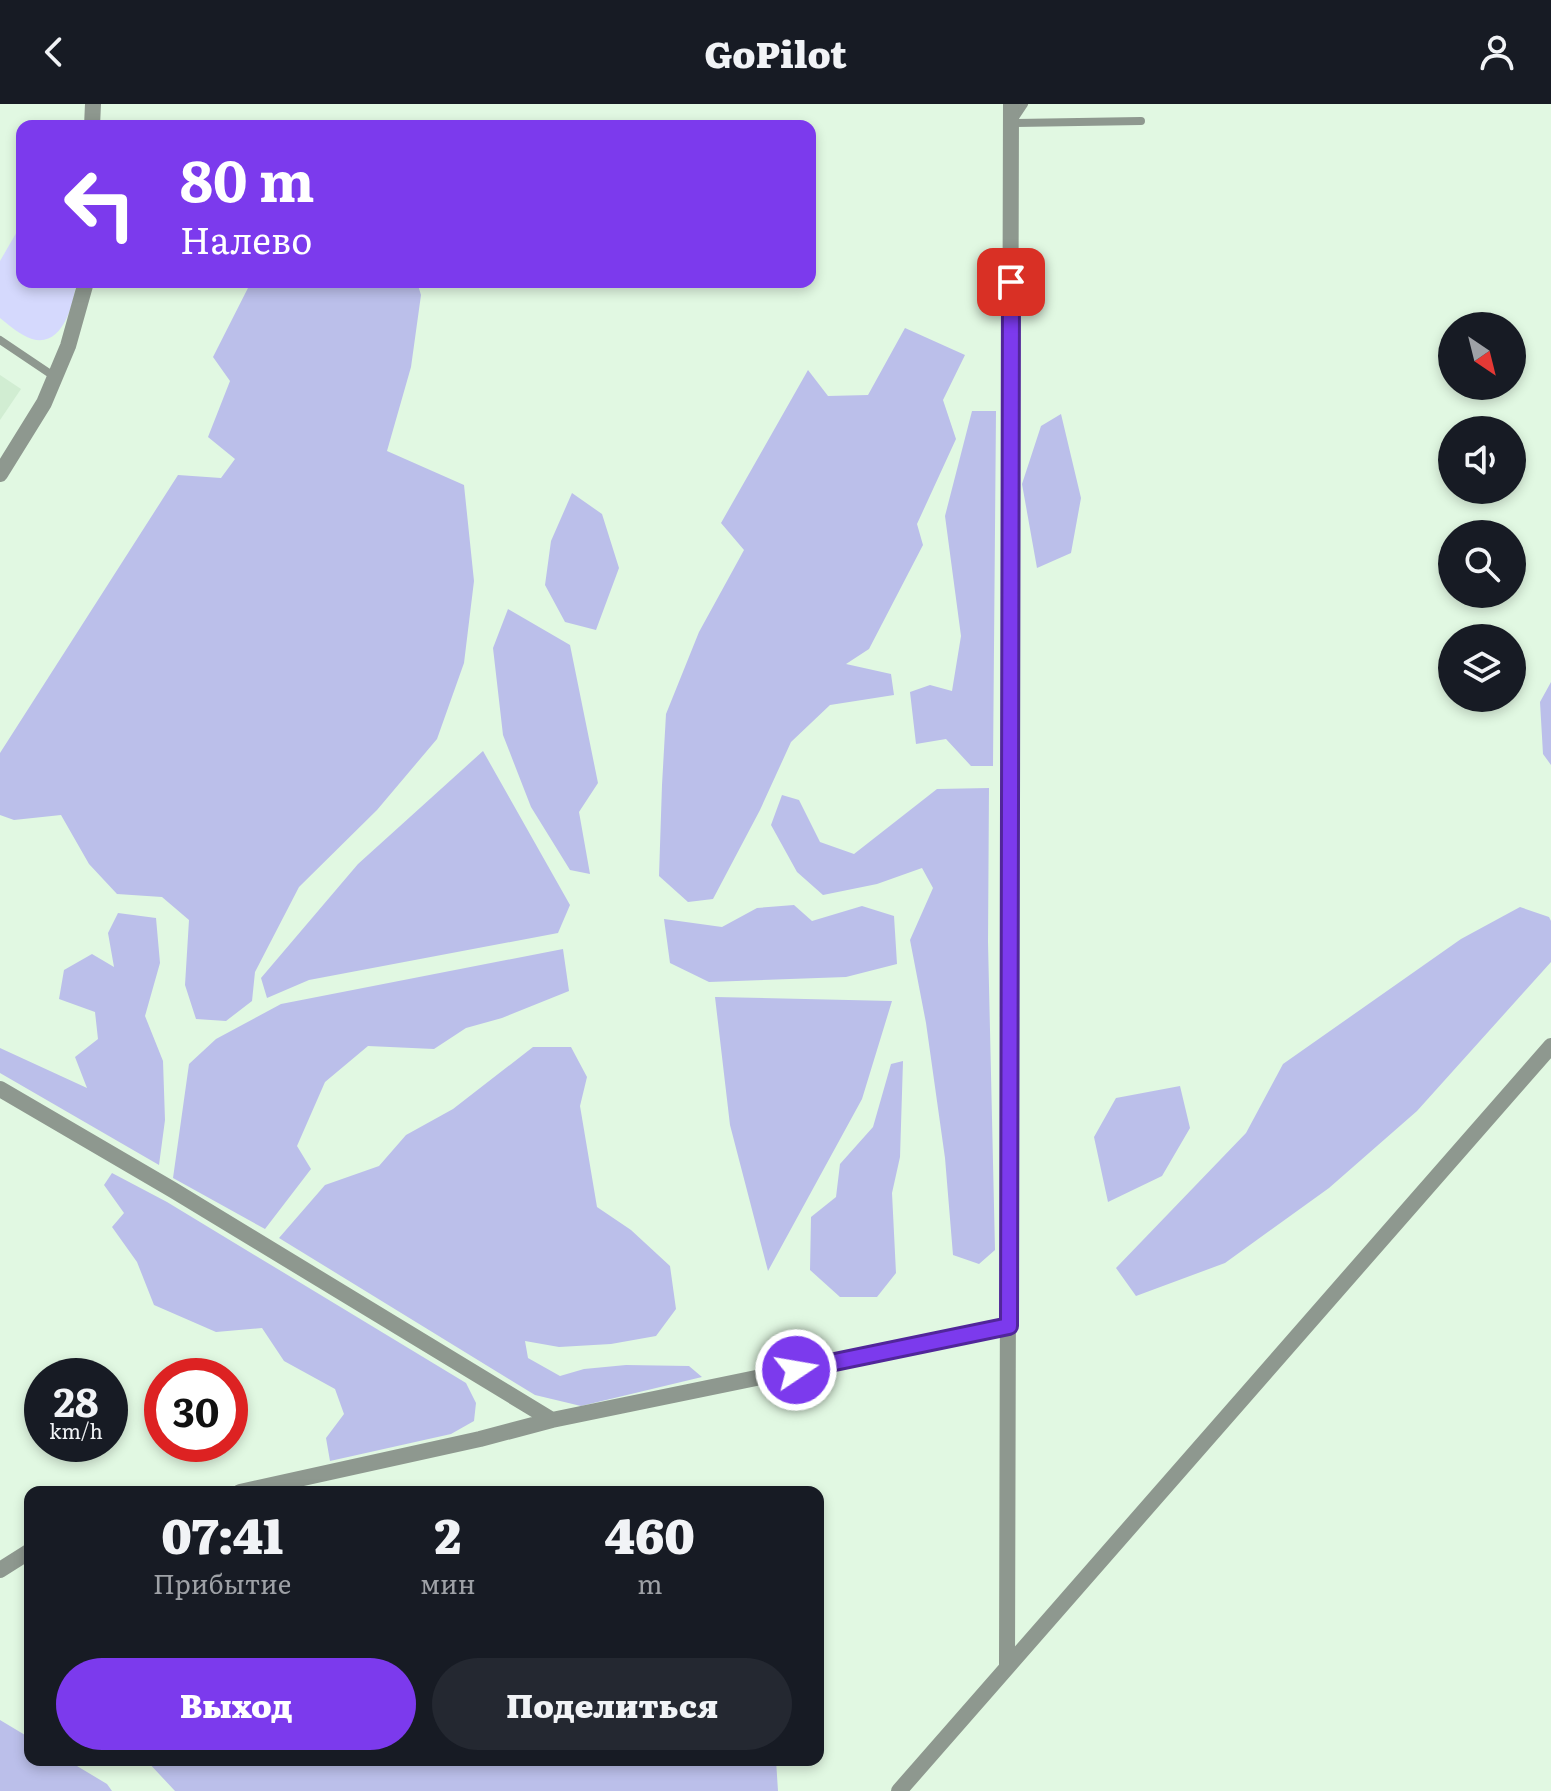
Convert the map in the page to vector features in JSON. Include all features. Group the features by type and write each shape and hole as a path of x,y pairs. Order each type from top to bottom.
{"street":[{"path":"1007,1667 1011,104"},
{"path":"0,474 44,403 68,346 84,288"},
{"path":"899,1791 1551,1046"},
{"path":"0,1089 552,1420"},
{"path":"267,1486 552,1420 1009,1326"},
{"path":"0,1570 24,1555"}],"lane":[{"path":"1011,123 1024,104"},
{"path":"1011,123 1141,121"},
{"path":"0,340 55,377"}],"shaded area":[{"path":"16,233 16,288 75,288 69,313 59,331 42,340 32,339 0,318 0,261"},
{"path":"248,288 419,288 421,295 411,367 387,451 464,485 474,581 464,663 437,739 377,810 299,887 255,972 252,1001 226,1021 196,1019 185,985 189,920 162,897 117,894 89,864 61,815 14,820 0,815 0,753 178,475 221,478 235,459 208,437 230,381 213,357"},
{"path":"905,328 965,355 943,400 956,439 917,524 923,545 869,649 846,664 891,674 894,695 830,705 791,742 760,810 713,899 688,902 659,876 666,714 699,632 744,550 721,523 808,370 828,396 868,395"},
{"path":"0,375 21,389 0,420"},
{"path":"972,411 996,411 993,766 971,766 946,739 916,744 910,692 930,685 952,691 961,636 945,516"},
{"path":"1061,414 1081,498 1071,553 1037,568 1022,484 1041,426"},
{"path":"572,493 602,514 619,568 596,630 565,622 545,585 551,541"},
{"path":"508,609 570,645 598,783 579,812 590,874 570,870 531,807 503,735 493,648"},
{"path":"1551,682 1551,765 1543,754 1540,702"},
{"path":"483,751 570,905 558,933 309,980 267,998 261,978 358,864"},
{"path":"989,788 988,942 995,1250 979,1264 953,1255 945,1158 926,1023 910,940 933,888 922,868 877,884 823,895 797,872 771,825 782,795 799,800 820,842 854,854 937,789"},
{"path":"794,905 812,921 862,906 894,916 897,964 846,977 709,982 670,963 664,919 722,927 757,908"},
{"path":"1520,907 1549,917 1551,962 1417,1111 1329,1188 1225,1263 1136,1296 1116,1268 1246,1133 1283,1064 1461,939"},
{"path":"118,913 156,918 160,963 145,1016 163,1061 165,1120 159,1165 0,1073 0,1048 87,1088 75,1057 98,1039 95,1012 59,999 64,970 92,954 114,967 108,933"},
{"path":"563,949 569,991 502,1018 466,1028 434,1049 368,1046 325,1082 297,1146 311,1169 265,1229 173,1178 189,1064 216,1039 281,1004"},
{"path":"715,997 892,1001 862,1099 768,1271 730,1125"},
{"path":"533,1047 571,1047 587,1077 580,1106 597,1207 631,1230 670,1266 676,1309 656,1336 611,1344 559,1347 525,1341 528,1358 560,1376 584,1369 626,1365 689,1366 702,1377 581,1406 535,1395 279,1238 325,1185 379,1166 406,1135 453,1109"},
{"path":"903,1061 900,1157 892,1193 896,1273 877,1297 840,1297 810,1270 811,1217 836,1197 840,1164 873,1127 891,1064"},
{"path":"1180,1086 1190,1128 1162,1176 1108,1202 1094,1137 1116,1098"},
{"path":"112,1173 167,1202 466,1383 476,1403 474,1421 451,1434 330,1461 326,1438 344,1414 335,1389 284,1361 262,1328 216,1332 154,1305 137,1262 112,1227 124,1213 104,1185"},
{"path":"0,1720 24,1734 24,1766 77,1766 107,1784 112,1791 0,1791"},
{"path":"152,1766 776,1766 778,1791 175,1791"}],"route":[{"path":"796,1370 1009,1326 1011,282"}]}
